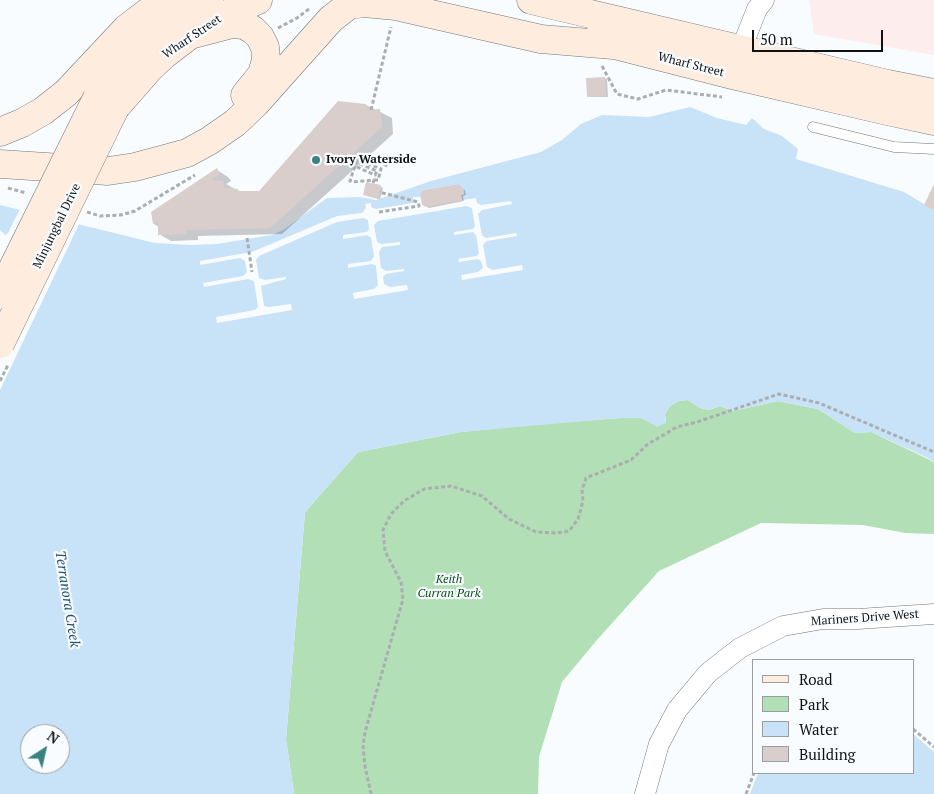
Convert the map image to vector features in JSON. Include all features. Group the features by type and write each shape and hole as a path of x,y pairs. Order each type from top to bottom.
{"main road":[{"path":"0,132 44,111 66,93 127,28 164,0"},
{"name":"Wharf Street","path":"106,103 125,62 149,38 176,16 209,0"},
{"name":"Wharf Street","path":"106,103 190,35 225,15 258,0"},
{"name":"Wharf Street","path":"451,0 612,45 887,112 934,121"},
{"path":"531,0 888,84 934,93"},
{"path":"0,164 108,171 152,164 187,153 226,130 249,110 331,18 349,5 364,3 396,6 541,39 612,45"},
{"path":"0,152 112,159 142,155 172,146 205,130 252,88 262,74 266,60 265,47 253,30 244,25 232,24 190,35"},
{"name":"Minjungbal Drive","path":"0,294 106,103"},
{"name":"Minjungbal Drive","path":"0,344 106,103"}],"street":[{"path":"732,75 740,49 757,9 764,0"},
{"name":"Mariners Drive West","path":"645,794 659,744 677,710 708,673 740,648 783,626 823,619 858,619 934,614"}],"lane":[{"path":"813,127 894,147 934,149"}],"path":[{"path":"260,38 297,18 311,6"},
{"path":"371,110 392,23"},
{"path":"367,163 369,158 388,166 390,160"},
{"path":"357,159 367,163 381,169 378,180 374,182 350,181 355,166 375,175 377,171 355,162 357,159"},
{"path":"379,192 418,202 418,206 379,212"},
{"path":"247,238 252,272"},
{"path":"371,794 365,766 363,745 365,732 403,599 402,582 386,551 383,530 391,514 404,501 424,489 451,486 482,496 509,519 536,532 557,533 570,530 578,520 583,501 582,490 586,478 631,460 648,444 677,426 697,422 779,394 819,403 934,452"},
{"path":"914,730 934,748"},
{"path":"746,794 754,774"}],"shaded area":[{"path":"809,0 934,0 934,55 814,34"}],"green space":[{"name":"Keith Curran Park","path":"688,400 700,408 709,410 720,406 733,411 778,401 818,409 855,433 871,432 928,459 934,463 934,534 905,533 863,525 761,523 659,571 562,682 539,757 538,794 294,794 286,739 305,512 358,452 461,432 541,424 620,418 641,418 666,423 665,414 670,406 678,401"}],"water":[{"name":"Terranora Creek","path":"690,107 717,118 746,125 752,118 764,129 782,136 798,149 796,159 904,192 934,210 934,463 928,458 871,432 855,433 818,409 778,401 733,411 720,406 709,410 700,408 688,400 678,401 670,406 665,414 666,423 657,427 641,418 620,418 461,432 358,452 305,512 286,739 294,794 0,794 0,205 155,243 217,244 272,235 283,230 327,198 360,197 376,200 431,181 541,152 562,140 581,124 602,115 649,117"},
{"path":"914,735 934,752 934,794 750,794 758,774 914,774"}],"pier":[{"path":"459,184 460,188 463,188 462,200 476,198 477,203 481,205 511,201 512,204 482,210 478,214 482,235 486,238 516,233 517,236 487,241 483,245 487,267 493,270 522,265 523,270 462,280 461,275 478,272 483,268 481,261 478,259 459,262 458,259 477,256 479,253 476,235 473,232 454,235 454,232 473,229 475,226 472,208 466,206 378,221 374,225 377,242 381,244 400,242 400,245 382,247 379,252 381,268 386,271 404,269 404,271 386,274 383,277 384,284 390,287 407,285 408,290 354,299 353,293 374,289 378,285 376,266 372,264 348,268 348,264 371,261 374,256 371,238 367,235 343,239 343,235 367,232 369,229 368,220 363,218 337,222 259,256 256,260 259,278 265,280 286,277 286,279 261,286 264,306 291,304 292,310 217,323 216,317 255,310 258,307 254,281 248,279 204,287 203,283 243,276 247,272 245,261 240,258 200,265 200,261 252,252 337,216 362,213 366,208 365,204 371,203 371,207 376,209 413,203 413,197 420,197 423,190"},
{"path":"21,207 80,222 0,390 0,230 5,235 8,233"}],"building":[{"path":"605,77 606,96 587,97 586,78"},
{"name":"Ivory Waterside","path":"338,101 366,104 367,110 380,109 382,127 270,228 187,230 187,234 158,235 158,222 153,224 151,212 217,168 220,174 211,180 223,181 224,188 238,189 238,191 259,191"},
{"path":"366,182 381,185 378,199 363,195"},
{"path":"459,184 460,188 463,188 462,200 426,207 422,205 420,194 423,190"},
{"path":"934,184 934,210 924,205"}],"place":[{"name":"Ivory Waterside","path":"316,160"}]}
